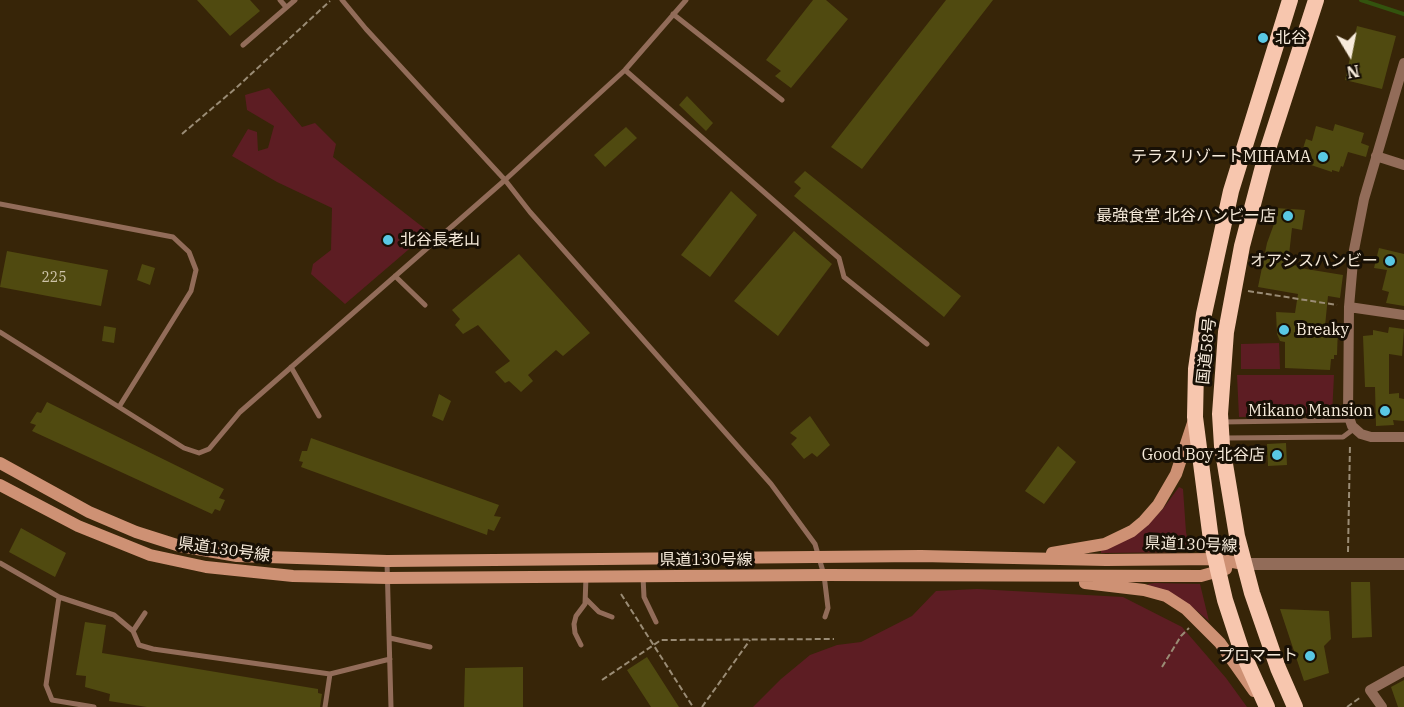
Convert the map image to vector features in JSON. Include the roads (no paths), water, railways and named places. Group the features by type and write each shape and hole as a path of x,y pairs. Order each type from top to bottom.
{"highway":[{"name":"国道58号","path":"1266,707 1241,649 1217,565 1207,510 1195,417 1196,369 1215,258 1231,191 1290,0"},
{"name":"国道58号","path":"1295,707 1278,668 1244,564 1235,525 1221,430 1221,382 1226,332 1242,246 1266,155 1316,0"}],"main road":[{"path":"1009,558 1086,549 1105,544 1131,531 1158,505 1176,474 1195,417"},
{"name":"県道130号線","path":"0,463 88,512 136,532 180,546 237,556 387,561 921,556 1244,564"},
{"name":"県道130号線","path":"0,485 78,526 130,547 176,561 258,573 388,578 825,575 1201,576 1217,565"},
{"path":"1001,576 1038,581 1103,584 1166,596 1186,609 1213,635 1266,707"}],"street":[{"path":"1404,63 1364,199 1354,250 1349,307 1348,414 1352,424 1361,435 1404,437"},
{"path":"1376,156 1404,165"},
{"path":"1349,307 1404,315"},
{"path":"1244,564 1404,564"},
{"path":"1382,707 1370,690 1404,671"}],"lane":[{"path":"280,0 286,8"},
{"path":"243,45 295,0"},
{"path":"342,0 506,180 538,221 771,484 815,544 820,556 825,575 828,608 825,617"},
{"path":"0,332 184,448 199,453 209,449 240,412 506,180 625,70 686,0"},
{"path":"674,14 782,100"},
{"path":"625,70 839,258 844,277 927,344"},
{"path":"0,204 173,237 189,252 196,270 191,291 119,407"},
{"path":"395,276 424,305"},
{"path":"291,367 319,416"},
{"path":"1221,430 1352,424"},
{"path":"1221,430 1343,437 1352,424"},
{"path":"387,561 390,707"},
{"path":"0,563 59,597 114,615 133,631 139,645 153,650 330,674 390,659"},
{"path":"580,645 574,633 574,624 586,599 586,577"},
{"path":"643,577 644,597 656,622"},
{"path":"59,597 46,686 52,700 94,707"},
{"path":"586,599 598,612 612,617"},
{"path":"133,631 145,613"},
{"path":"390,638 430,647"},
{"path":"325,707 330,674"}],"waterway":[{"path":"1361,0 1404,14"}],"place":[{"name":"北谷","path":"1263,38"},
{"name":"テラスリゾートMIHAMA","path":"1323,157"},
{"name":"最強食堂 北谷ハンビー店","path":"1288,216"},
{"name":"北谷長老山","path":"388,240"},
{"name":"オアシスハンビー","path":"1390,261"},
{"name":"Breaky","path":"1284,330"},
{"name":"Mikano Mansion","path":"1385,411"},
{"name":"Good Boy 北谷店","path":"1277,455"},
{"name":"プロマート","path":"1310,656"}]}
